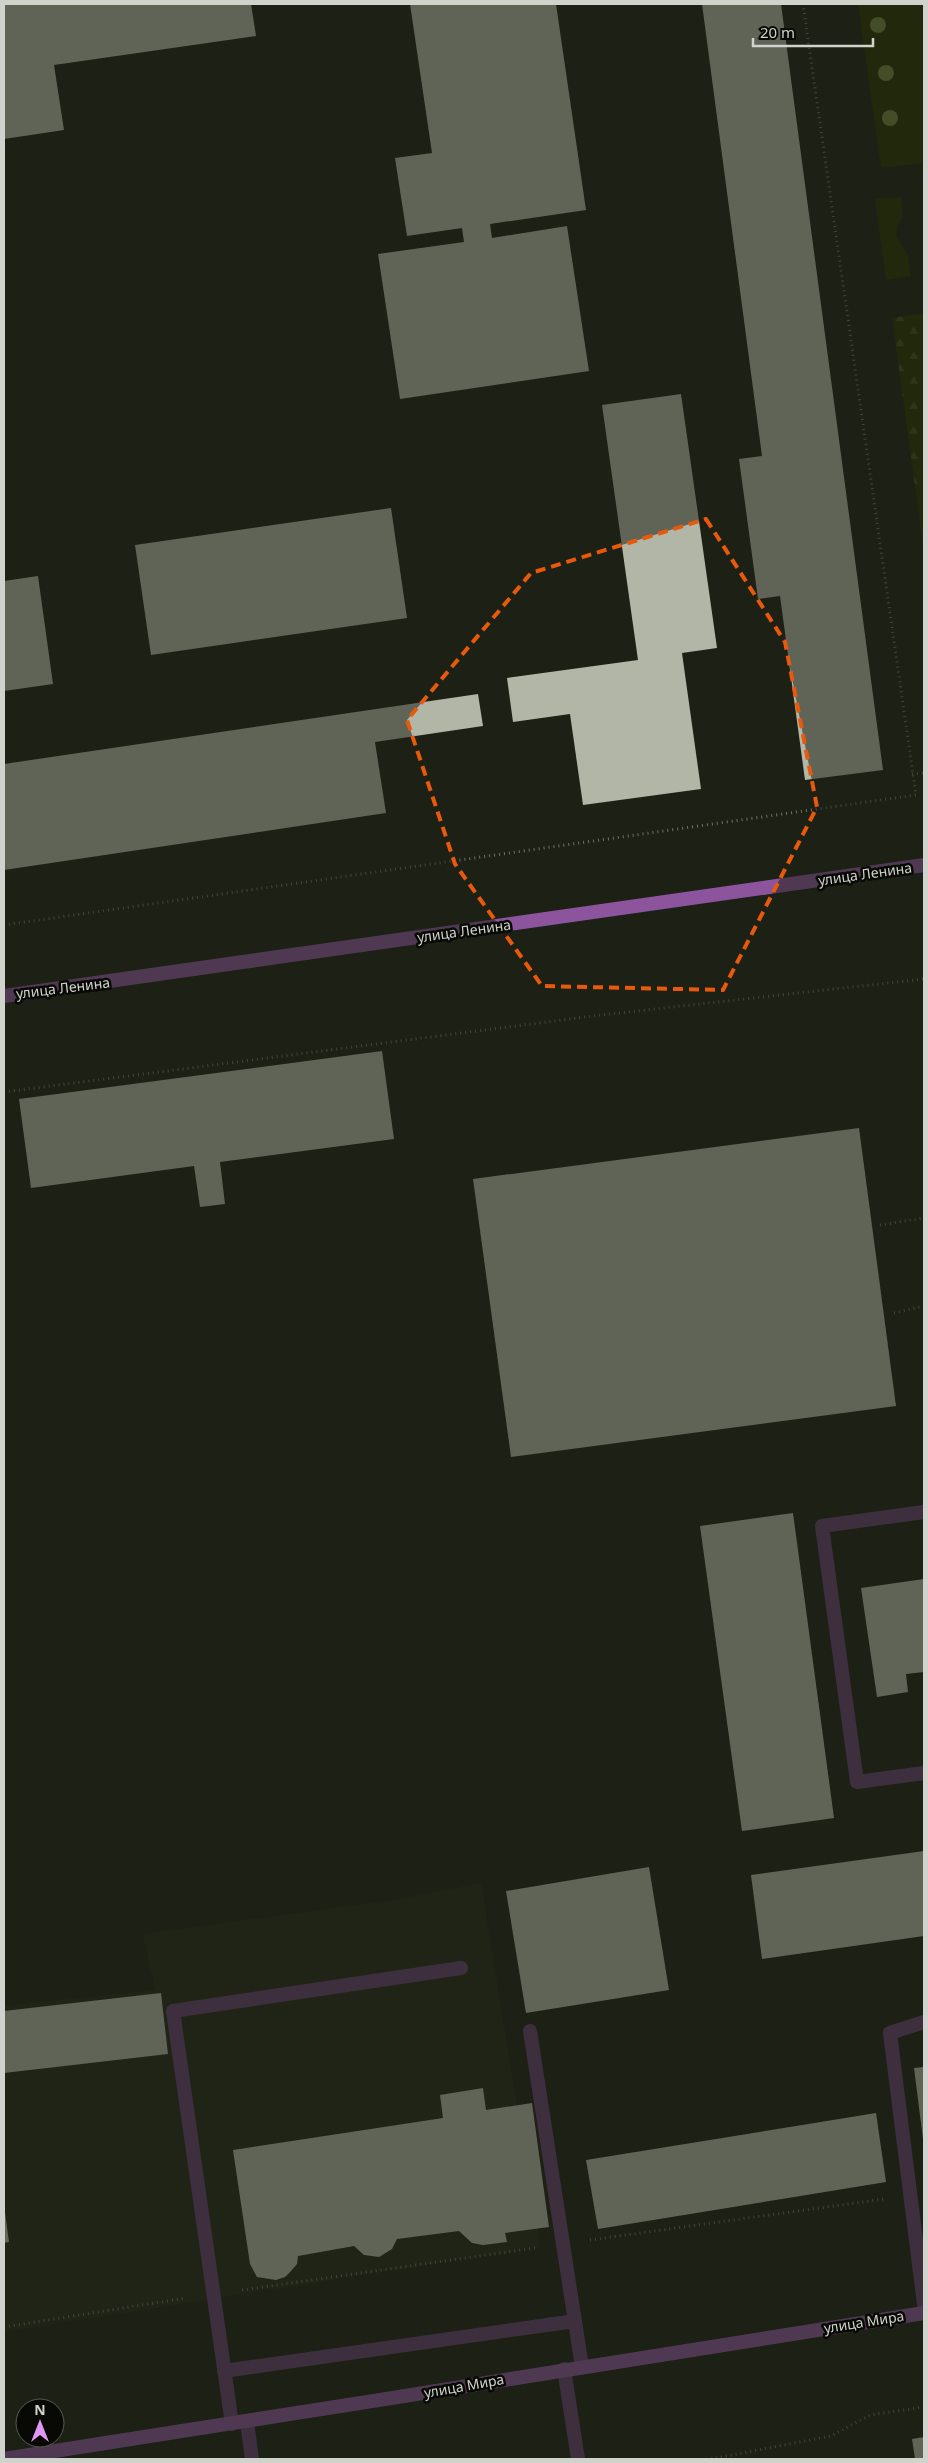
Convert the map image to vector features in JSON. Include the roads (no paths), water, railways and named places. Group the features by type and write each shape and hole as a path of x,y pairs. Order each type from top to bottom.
{"main road":[{"name":"улица Ленина","path":"4,996 924,865"},
{"name":"улица Мира","path":"4,2459 247,2422 564,2369 924,2313"}],"lane":[{"path":"924,1512 822,1526 857,1782 924,1773"},
{"path":"232,2424 173,2011 461,1968"},
{"path":"924,2022 890,2033 924,2304"},
{"path":"530,2031 582,2367"},
{"path":"224,2371 575,2321"},
{"path":"564,2369 578,2459"},
{"path":"247,2422 252,2459"}]}
